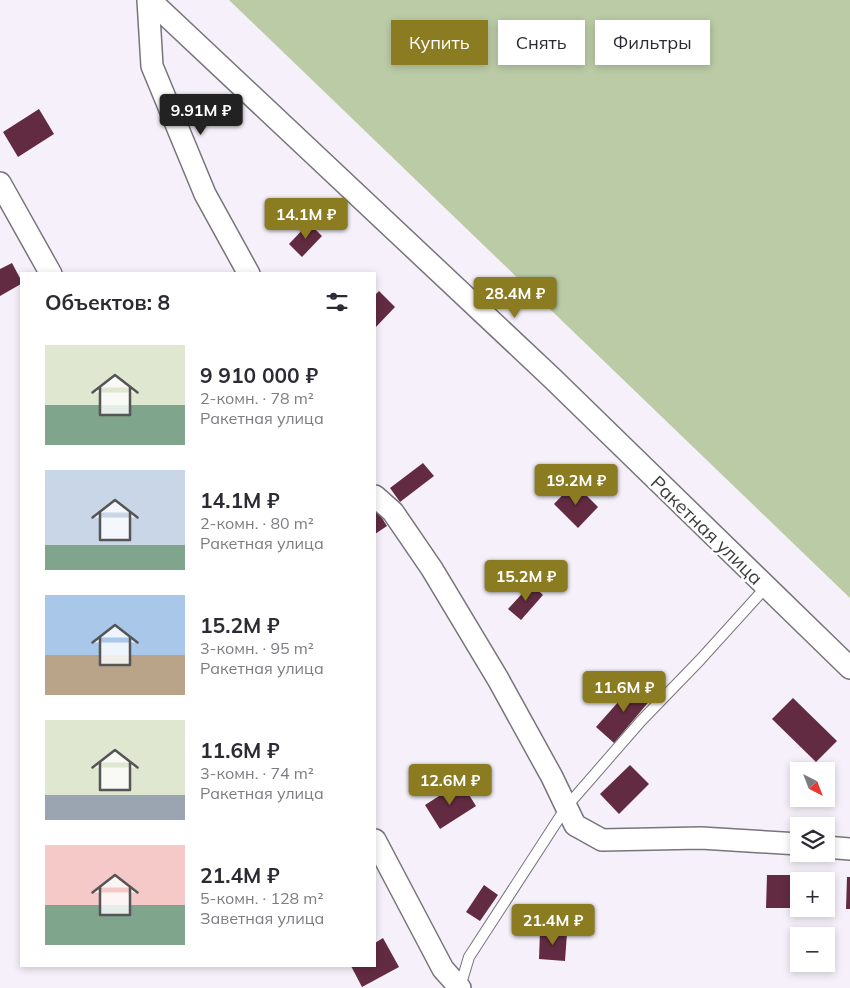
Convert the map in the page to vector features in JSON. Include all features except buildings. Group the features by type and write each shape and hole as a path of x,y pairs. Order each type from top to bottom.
{"street":[{"name":"Ракетная улица","path":"149,0 152,66 205,194 248,272"},
{"name":"Ракетная улица","path":"149,0 551,378 850,668"},
{"path":"0,183 50,272"},
{"path":"376,497 393,512 432,569 498,679 576,825 602,840 701,838 790,843"},
{"path":"376,842 443,969 460,988"},
{"path":"835,848 850,849"}],"lane":[{"path":"460,988 468,957 567,806 641,721 700,660 766,587"}],"green space":[{"path":"229,0 850,0 850,598"}]}
